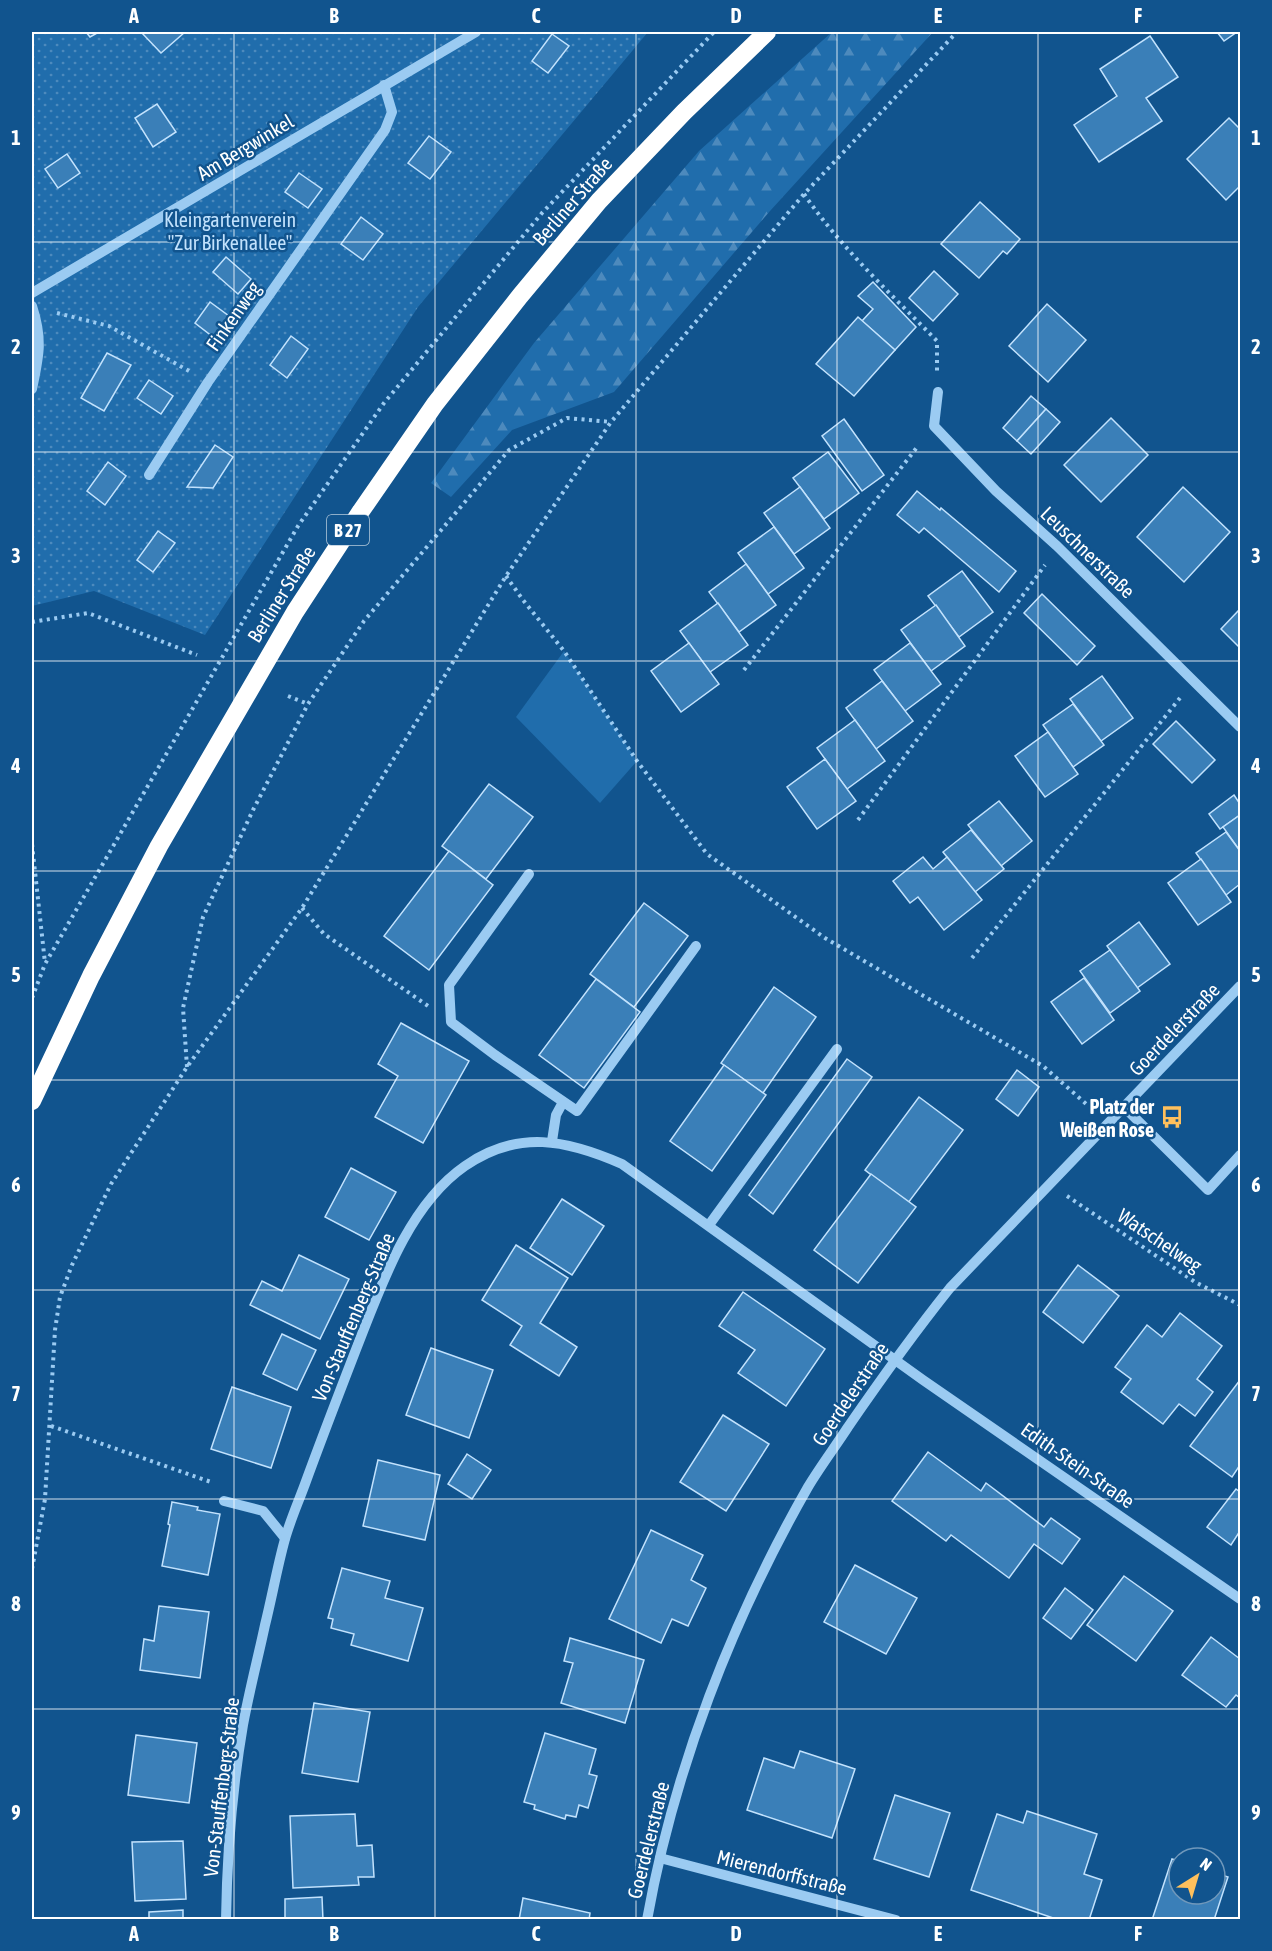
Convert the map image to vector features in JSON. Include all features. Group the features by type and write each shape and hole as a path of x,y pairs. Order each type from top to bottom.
{"highway":[{"name":"Berliner Straße","path":"32,1101 91,976 159,846 295,612 361,511 435,405 520,296 599,201 684,112 767,32"}],"street":[{"name":"Am Bergwinkel","path":"32,293 476,32"},
{"name":"Finkenweg","path":"149,475 208,382 385,130 392,112 384,85"},
{"path":"32,306 37,322 40,347 32,389"},
{"name":"Leuschnerstraße","path":"938,392 934,426 996,491 1057,546 1240,727"},
{"path":"529,874 448,986 451,1022 576,1111 696,946"},
{"name":"Goerdelerstraße","path":"647,1920 660,1858 689,1752 737,1629 809,1486 895,1359 950,1288 1240,986"},
{"path":"709,1225 837,1049"},
{"path":"552,1141 556,1115 563,1102"},
{"path":"1124,1107 1208,1190 1240,1155"},
{"name":"Von-Stauffenberg-Straße","path":"226,1920 227,1873 234,1791 243,1725 285,1538 326,1424 380,1290 415,1220 432,1195 453,1175 480,1157 510,1145 552,1141 591,1150 622,1164 895,1359"},
{"name":"Edith-Stein-Straße","path":"895,1359 1240,1599"},
{"path":"224,1501 263,1511 285,1538"},
{"name":"Mierendorffstraße","path":"660,1858 896,1920"}],"path":[{"path":"32,1569 45,1499 55,1330 60,1297 72,1265 111,1184 187,1068 302,908 506,576 610,422 804,194 957,32"},
{"path":"804,194 840,240 936,341 938,392"},
{"path":"50,311 109,326 208,382"},
{"path":"187,1068 183,1008 203,917 253,810 308,704 364,621 509,450 567,418 610,422"},
{"path":"744,670 918,446"},
{"name":"Leuschnerstraße","path":"858,820 1047,562"},
{"path":"506,576 564,651 637,760 707,854 825,938 1042,1066 1079,1098"},
{"path":"32,622 88,613 197,655"},
{"path":"972,958 1184,693"},
{"path":"288,696 308,704"},
{"path":"32,844 45,964"},
{"path":"302,908 324,934 451,1022"},
{"name":"Watschelweg","path":"1066,1195 1195,1282 1240,1305"},
{"path":"51,1426 214,1483"}],"green space":[{"name":"Kleingartenverein \"Zur Birkenallee\"","path":"32,32 648,32 418,307 205,635 94,591 32,606"},
{"path":"832,32 933,32 770,211 614,392 512,430 451,497 431,483 534,343 699,151"},
{"path":"564,651 637,761 600,803 516,717"}],"building":[{"path":"86,32 99,32 90,37"},
{"path":"141,32 185,32 161,53"},
{"path":"1217,32 1237,32 1224,41"},
{"path":"552,34 569,46 548,73 532,61"},
{"path":"1150,36 1178,77 1146,98 1162,121 1099,162 1074,125 1117,96 1100,69"},
{"path":"157,104 176,132 153,147 135,118"},
{"path":"1229,118 1240,129 1240,186 1226,200 1187,159"},
{"path":"429,136 451,152 430,179 408,163"},
{"path":"67,154 80,173 58,188 45,169"},
{"path":"299,173 322,189 308,208 285,192"},
{"path":"980,202 1020,239 1007,254 1003,251 979,278 941,244"},
{"path":"361,217 383,234 363,260 341,244"},
{"path":"226,257 251,279 238,294 213,272"},
{"path":"934,271 958,294 933,321 909,298"},
{"path":"873,282 916,327 895,350 862,321 873,309 858,296"},
{"path":"210,302 233,319 217,340 195,323"},
{"path":"1047,304 1086,340 1048,382 1009,346"},
{"path":"858,317 895,350 854,396 816,364"},
{"path":"291,336 308,349 287,378 270,365"},
{"path":"107,353 131,365 104,411 81,398"},
{"path":"149,380 173,396 161,414 137,398"},
{"path":"1031,396 1046,409 1017,441 1003,428"},
{"path":"1046,409 1060,422 1031,454 1017,441"},
{"path":"1111,418 1148,455 1101,502 1064,465"},
{"path":"844,419 884,475 862,491 822,436"},
{"path":"215,445 233,457 213,488 187,487"},
{"path":"828,452 859,493 824,519 793,478"},
{"path":"108,462 126,476 105,505 87,491"},
{"path":"800,487 830,528 794,554 764,513"},
{"path":"1183,487 1230,532 1184,582 1137,537"},
{"path":"917,491 940,510 941,508 1016,571 999,592 924,528 919,533 897,515"},
{"path":"774,527 804,568 768,594 738,553"},
{"path":"158,531 175,543 153,572 137,560"},
{"path":"746,564 776,605 739,632 709,592"},
{"path":"962,571 993,612 959,637 928,596"},
{"path":"1042,594 1095,646 1077,665 1024,613"},
{"path":"718,603 748,645 710,672 680,631"},
{"path":"936,605 965,646 931,671 901,630"},
{"path":"1240,609 1240,648 1221,629"},
{"path":"689,643 719,684 681,712 651,671"},
{"path":"910,643 941,684 905,711 874,670"},
{"path":"1102,676 1133,718 1101,741 1070,699"},
{"path":"882,681 913,721 876,749 846,708"},
{"path":"1073,704 1104,745 1073,767 1043,725"},
{"path":"855,720 885,761 847,789 817,748"},
{"path":"1176,721 1215,760 1192,783 1153,744"},
{"path":"1048,732 1078,774 1045,797 1015,756"},
{"path":"825,759 856,801 817,829 787,787"},
{"path":"489,784 533,817 486,879 442,846"},
{"path":"1234,795 1240,804 1240,815 1220,829 1209,814"},
{"path":"999,801 1032,841 1001,866 968,825"},
{"path":"1240,815 1240,851 1223,827"},
{"path":"971,830 1004,869 975,892 943,852"},
{"path":"1226,832 1240,851 1240,884 1226,895 1196,853"},
{"path":"449,851 493,885 429,970 384,936"},
{"path":"923,857 933,869 947,857 982,900 944,930 918,897 910,903 893,881"},
{"path":"1201,859 1231,902 1198,925 1168,883"},
{"path":"644,903 688,936 634,1007 590,974"},
{"path":"1139,922 1170,964 1137,988 1107,946"},
{"path":"1110,950 1140,991 1110,1013 1080,971"},
{"path":"1084,978 1114,1020 1082,1044 1051,1002"},
{"path":"596,979 640,1012 584,1088 539,1055"},
{"path":"774,987 816,1017 763,1093 721,1063"},
{"path":"401,1023 469,1061 423,1143 375,1117 398,1076 378,1064"},
{"path":"847,1059 872,1077 773,1214 749,1195"},
{"path":"724,1065 766,1095 712,1171 670,1141"},
{"path":"1017,1070 1039,1087 1018,1116 996,1099"},
{"path":"919,1097 963,1130 908,1203 865,1170"},
{"path":"351,1168 396,1192 369,1240 325,1217"},
{"path":"871,1174 916,1207 858,1283 814,1250"},
{"path":"562,1199 604,1226 572,1275 530,1248"},
{"path":"516,1245 568,1278 540,1323 577,1347 559,1376 510,1345 522,1326 482,1300"},
{"path":"299,1255 349,1279 320,1339 250,1305 262,1281 282,1291"},
{"path":"1078,1265 1119,1296 1083,1343 1043,1312"},
{"path":"743,1292 825,1349 786,1406 738,1373 755,1350 719,1326"},
{"path":"1180,1313 1222,1346 1197,1379 1213,1392 1195,1416 1179,1404 1163,1424 1121,1392 1131,1379 1115,1367 1147,1325 1162,1337"},
{"path":"282,1334 316,1350 297,1390 263,1374"},
{"path":"431,1348 493,1370 469,1438 406,1415"},
{"path":"1240,1380 1240,1465 1232,1477 1190,1446"},
{"path":"232,1387 291,1407 271,1468 211,1449"},
{"path":"723,1415 769,1444 726,1511 680,1482"},
{"path":"928,1452 981,1491 986,1483 1044,1527 1051,1518 1080,1539 1062,1564 1034,1544 1009,1578 951,1535 946,1541 892,1501"},
{"path":"467,1454 491,1470 472,1499 448,1484"},
{"path":"378,1460 440,1475 425,1540 363,1526"},
{"path":"1236,1489 1240,1492 1240,1531 1231,1545 1207,1527"},
{"path":"172,1502 220,1514 208,1575 162,1566"},
{"path":"651,1530 703,1555 691,1580 706,1588 688,1626 672,1619 661,1643 609,1619"},
{"path":"855,1565 917,1598 886,1654 824,1622"},
{"path":"342,1568 390,1581 385,1598 423,1608 408,1661 351,1645 354,1634 331,1628 333,1619 328,1618"},
{"path":"1124,1576 1173,1611 1136,1661 1087,1625"},
{"path":"1065,1588 1093,1610 1071,1639 1043,1618"},
{"path":"159,1606 209,1612 200,1678 140,1670 144,1639 154,1641"},
{"path":"1211,1637 1240,1659 1240,1698 1236,1695 1226,1707 1182,1675"},
{"path":"570,1638 644,1660 625,1723 561,1703 573,1663 564,1661"},
{"path":"314,1703 370,1712 358,1782 302,1773"},
{"path":"545,1733 596,1749 589,1774 597,1776 588,1808 579,1805 576,1817 566,1815 565,1819 534,1809 535,1805 524,1802"},
{"path":"136,1735 197,1743 189,1803 128,1795"},
{"path":"800,1751 855,1769 832,1838 747,1810 764,1758 794,1768"},
{"path":"895,1795 950,1813 929,1877 874,1859"},
{"path":"1027,1811 1097,1834 1084,1874 1102,1880 1089,1920 1059,1920 971,1890 997,1814 1023,1823"},
{"path":"355,1814 357,1846 372,1845 374,1877 358,1877 359,1885 293,1888 290,1816"},
{"path":"183,1841 186,1899 135,1901 132,1842"},
{"path":"1167,1874 1167,1906 1219,1906 1214,1920 1152,1920"},
{"path":"322,1897 323,1920 285,1920 285,1899"},
{"path":"523,1898 590,1913 589,1920 519,1920"},
{"path":"183,1910 183,1920 149,1920 149,1912"}],"place":[{"name":"Platz der Weißen Rose","path":"1172,1117"}]}
